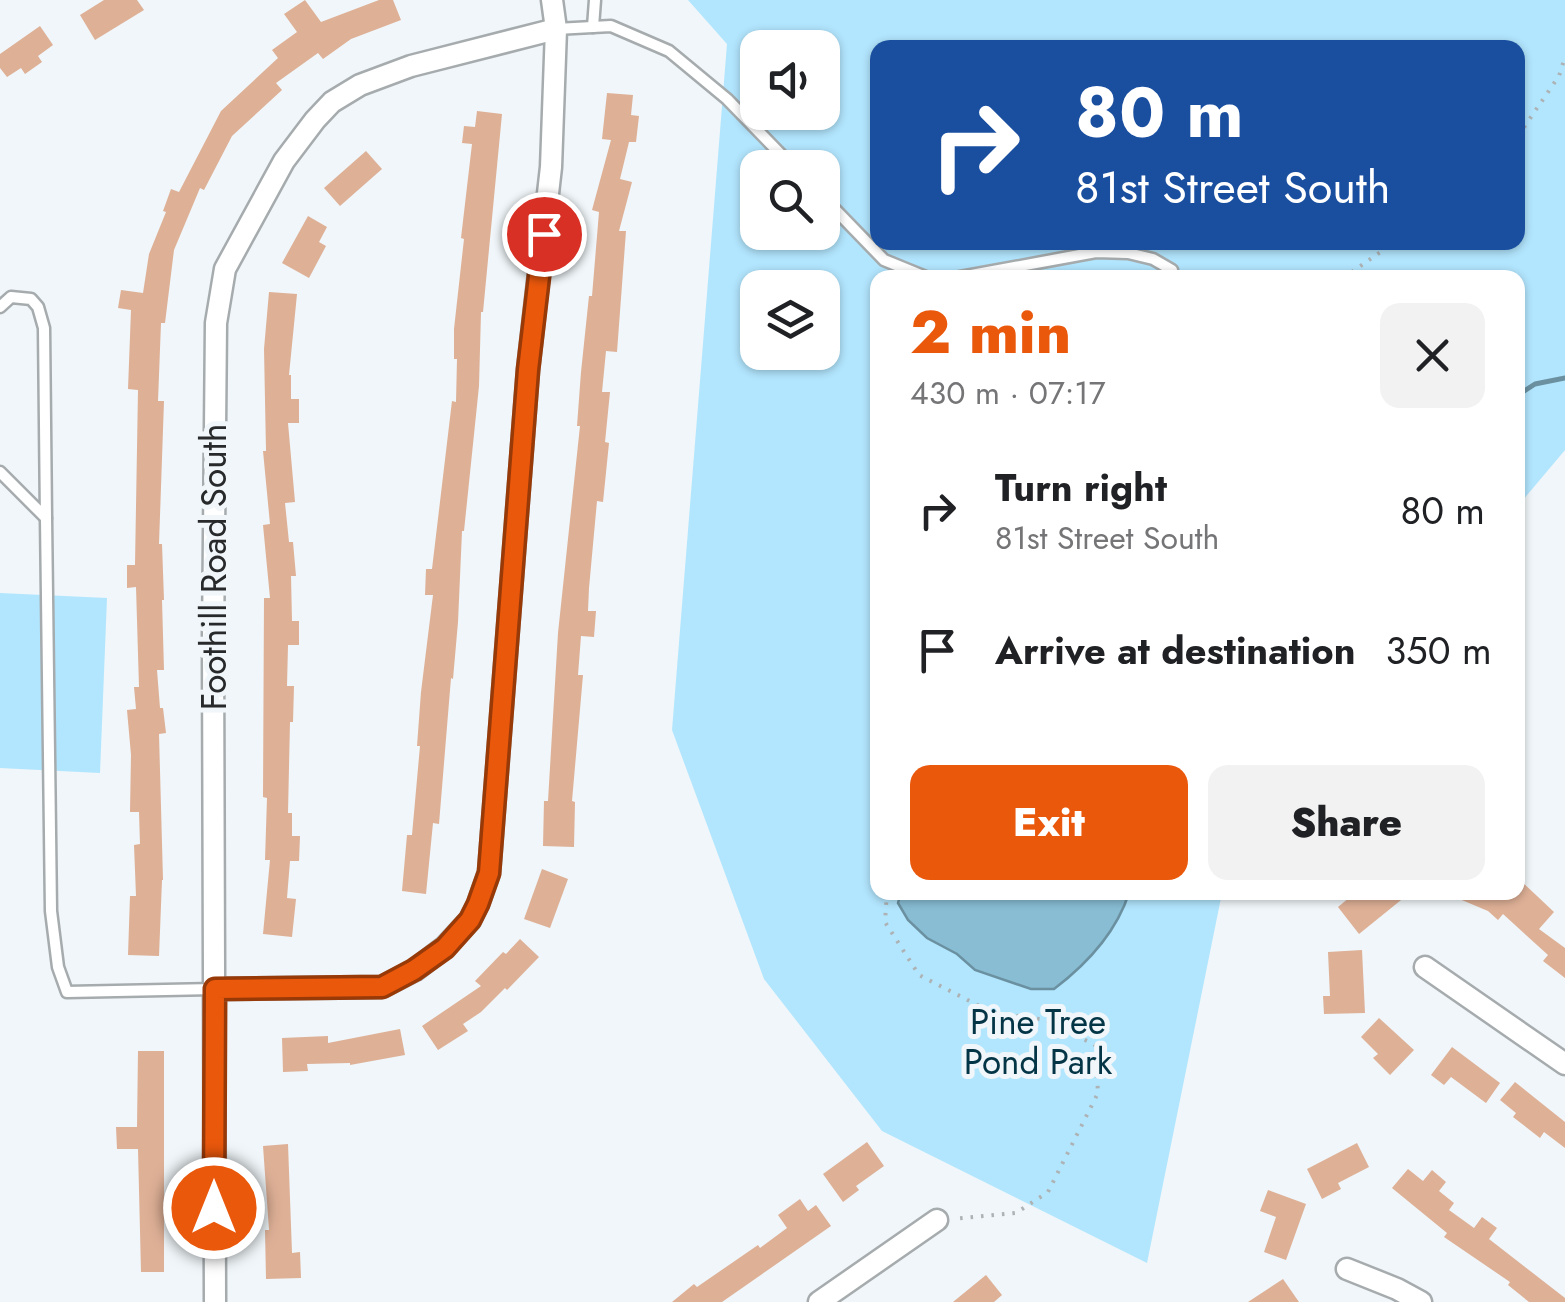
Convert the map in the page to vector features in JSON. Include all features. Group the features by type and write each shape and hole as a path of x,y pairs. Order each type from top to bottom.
{"street":[{"path":"215,989 382,987 445,948 470,920 489,873 528,370 552,167 556,29 552,0"},
{"name":"Foothill Road South","path":"215,1302 216,322 225,270 284,160 332,102 410,66 556,29"},
{"path":"1425,967 1565,1064"},
{"path":"819,1302 937,1220"},
{"path":"1348,1269 1422,1302"}],"lane":[{"path":"594,27 595,0"},
{"path":"556,29 611,26 670,51 728,99 777,150"},
{"path":"840,215 870,246"},
{"path":"874,250 884,260 908,270"},
{"path":"998,270 1096,252 1128,253 1153,259 1172,270"},
{"path":"0,307 11,297 31,299 38,307 44,328 50,911 58,967 68,992 215,989"},
{"path":"0,472 46,518"}],"path":[{"path":"1525,126 1558,76 1565,57"},
{"path":"1354,270 1383,250"},
{"path":"886,900 885,922 918,975 991,1012 1046,1020 1095,1045 1098,1093 1048,1192 1016,1213 937,1220"}],"green space":[{"name":"Pine Tree Pond Park","path":"688,0 1565,0 1565,450 1525,498 1525,270 870,270 870,900 1221,900 1147,1263 882,1131 764,979 672,730 727,44"},
{"path":"0,593 107,598 100,773 0,768"}],"shaded area":[{"path":"1126,900 1099,947 1054,989 1031,989 975,970 957,954 927,938 908,920 898,903"}],"building":[{"path":"104,0 137,0 144,10 95,40 80,15"},
{"path":"305,0 321,22 379,0 393,0 401,20 351,39 323,59 318,53 276,83 282,90 232,136 204,190 200,188 174,250 165,323 161,323 158,401 164,401 159,544 164,670 157,670 166,733 159,734 163,880 159,956 128,955 130,896 136,896 134,845 140,844 139,812 130,812 127,710 136,709 134,687 139,687 136,587 127,588 127,565 135,565 138,390 128,389 131,310 118,308 121,290 143,293 149,254 171,189 179,192 221,111 278,58 272,50 297,32 284,14"},
{"path":"40,26 53,45 38,56 42,62 25,74 21,68 7,77 0,68 0,54"},
{"path":"607,93 633,95 631,115 639,116 636,142 629,142 620,179 632,182 619,231 626,231 617,352 606,351 602,392 610,392 605,442 609,443 603,502 597,501 589,588 588,611 596,611 594,637 581,636 578,675 583,675 572,801 574,847 543,846 558,633 580,426 581,372 599,212 592,210 611,140 602,139"},
{"path":"477,111 502,114 481,312 479,386 462,531 458,622 439,824 433,823 426,894 402,891 407,835 412,835 421,692 433,595 425,595 426,569 432,569 452,401 456,402 454,329 472,144 462,143 464,126 475,127"},
{"path":"366,151 382,169 340,206 324,188"},
{"path":"308,216 327,227 319,242 326,246 309,278 282,263"},
{"path":"269,292 297,294 289,375 291,399 299,399 299,423 288,423 295,502 285,503 296,576 291,576 292,621 299,621 299,645 288,645 287,686 294,686 288,813 292,813 292,836 300,836 299,861 290,861 287,898 296,899 292,937 263,934 270,860 265,860 267,798 263,797 264,598 270,598 263,525 270,524 263,451"},
{"path":"542,869 568,879 550,928 524,919"},
{"path":"1525,885 1554,912 1539,929 1565,948 1565,978 1543,961 1548,955 1503,914 1498,920 1488,911 1462,900 1525,900"},
{"path":"1346,900 1401,900 1359,934 1338,907"},
{"path":"520,939 539,957 507,990 463,1024 468,1031 438,1050 422,1026 481,986 475,981"},
{"path":"1362,950 1365,1013 1324,1014 1323,996 1330,996 1328,952"},
{"path":"1379,1018 1414,1050 1390,1075 1373,1058 1378,1054 1361,1037"},
{"path":"400,1029 405,1055 350,1065 307,1064 308,1071 283,1072 282,1038 328,1036 328,1043"},
{"path":"1452,1047 1500,1083 1486,1103 1451,1077 1444,1085 1431,1075"},
{"path":"138,1051 164,1051 164,1272 141,1272 138,1149 117,1149 116,1127 137,1127"},
{"path":"1515,1082 1565,1122 1565,1148 1544,1132 1540,1138 1513,1117 1516,1113 1500,1100"},
{"path":"867,1142 884,1166 856,1186 859,1190 843,1202 823,1174"},
{"path":"1357,1143 1369,1167 1338,1183 1341,1189 1322,1199 1307,1169"},
{"path":"288,1144 292,1253 300,1252 301,1278 266,1279 265,1230 269,1230 263,1146"},
{"path":"1408,1169 1423,1181 1432,1170 1446,1182 1439,1191 1454,1203 1449,1210 1474,1228 1482,1217 1497,1228 1489,1239 1565,1298 1565,1302 1529,1302 1508,1285 1510,1282 1444,1237 1447,1233 1392,1188"},
{"path":"1268,1190 1306,1204 1286,1260 1264,1252 1276,1217 1260,1211"},
{"path":"800,1199 808,1211 816,1205 831,1226 722,1302 672,1302 694,1284 697,1287 787,1228 778,1215"},
{"path":"986,1275 1002,1295 994,1302 953,1302"},
{"path":"1283,1279 1299,1302 1248,1302"}],"waterway":[{"path":"1525,390 1535,384 1565,378"}],"route":[{"path":"214,1208 215,989 382,987 445,948 470,920 489,873 528,370 544,234"}]}
